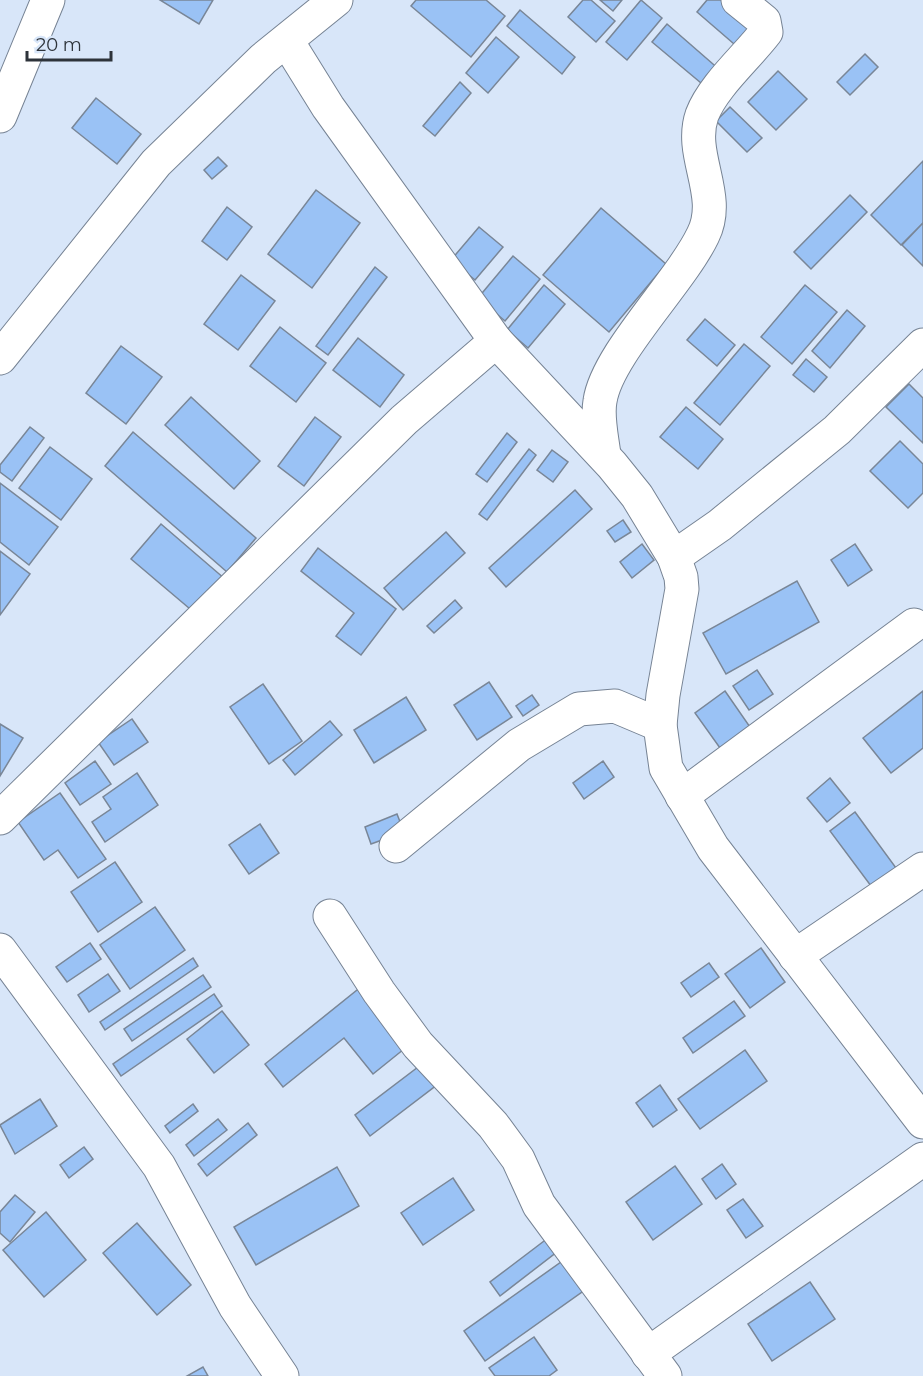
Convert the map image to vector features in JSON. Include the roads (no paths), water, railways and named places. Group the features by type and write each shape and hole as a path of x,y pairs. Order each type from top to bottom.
{"street":[{"path":"0,116 48,0"},
{"path":"0,358 156,164 223,97 336,0"},
{"path":"604,455 600,401 606,382 627,347 675,281 704,234 710,213 711,194 700,146 703,114 729,73 766,32 764,21 738,0"},
{"path":"287,41 328,107 496,341 604,455 638,496 674,557 681,577 682,590 666,673 660,725 666,768 713,848 923,1122"},
{"path":"0,818 404,420 496,341"},
{"path":"674,557 720,525 837,430 923,345"},
{"path":"682,796 914,625"},
{"path":"396,846 519,745 579,709 615,706 660,725"},
{"path":"795,956 923,869"},
{"path":"330,916 379,992 418,1045 493,1125 518,1159 539,1204 656,1365 923,1159"},
{"path":"0,950 159,1166 235,1306 282,1376"}]}
